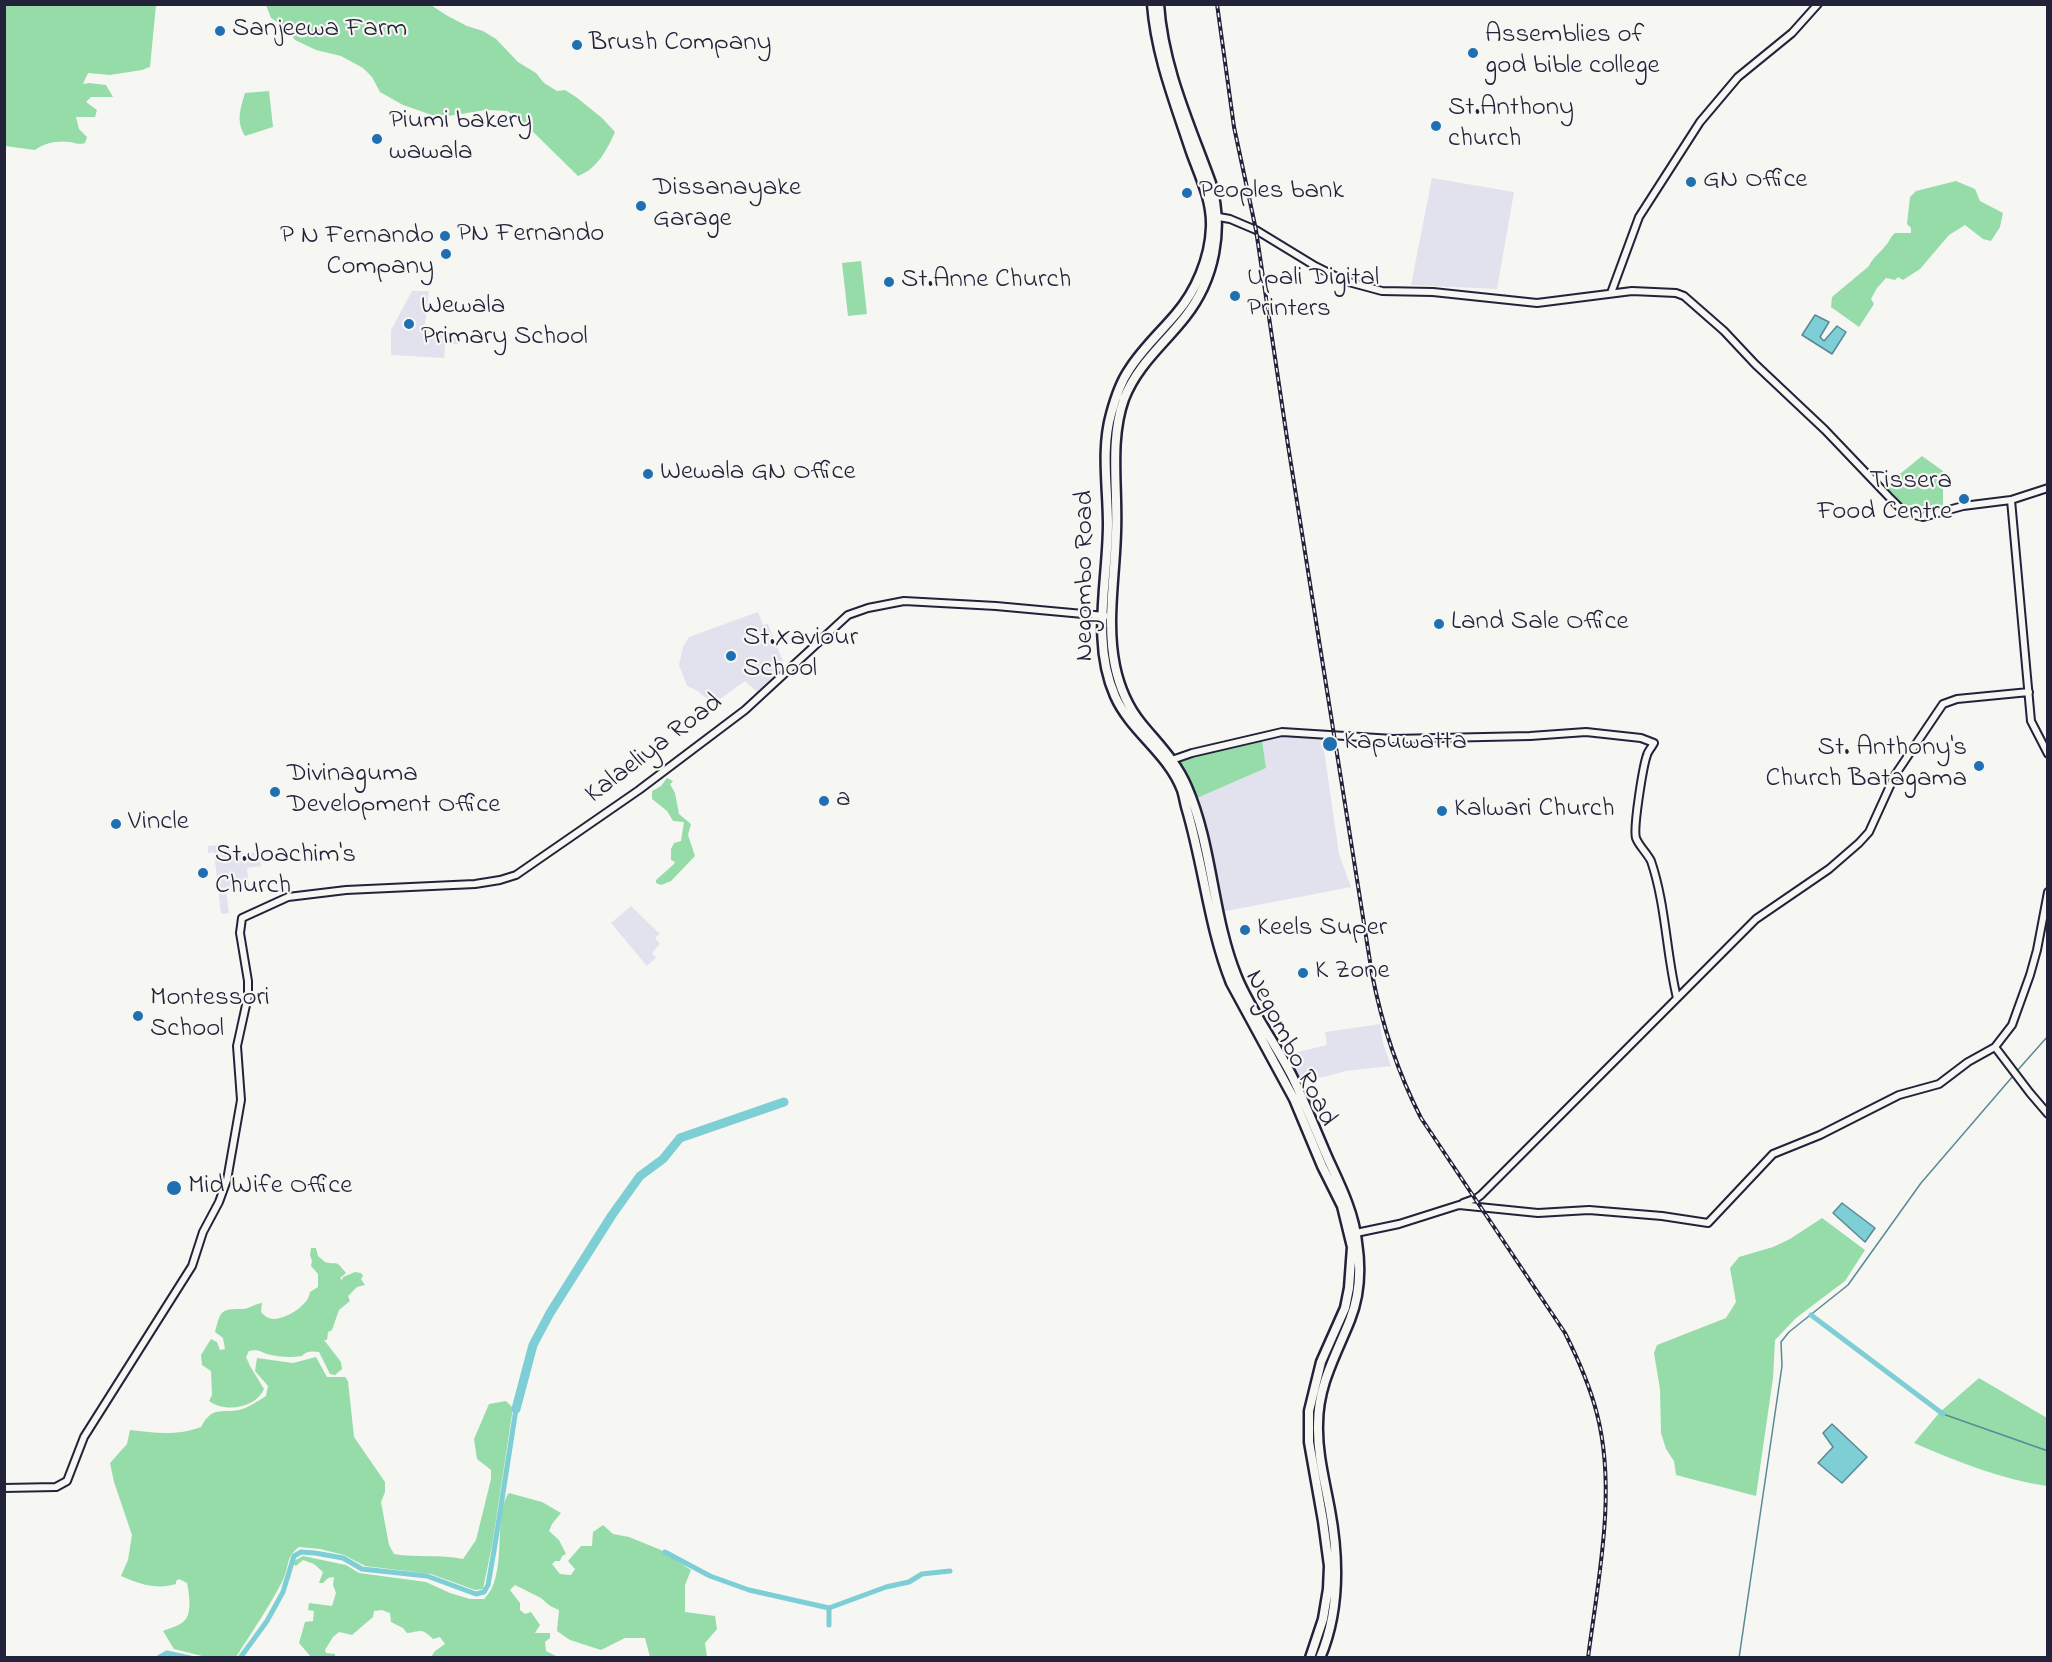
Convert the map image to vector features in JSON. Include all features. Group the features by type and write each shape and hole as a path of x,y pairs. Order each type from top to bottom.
{"highway":[{"name":"Negombo Road","path":"1152,4 1165,76 1214,214"},
{"name":"Negombo Road","path":"1159,4 1161,28 1170,68 1211,183 1214,257 1201,294 1185,318 1133,379 1119,414 1116,440 1117,524 1107,616 1115,667 1122,689 1140,722 1187,788 1199,823 1232,963 1241,986 1306,1106 1350,1207 1356,1233 1359,1266 1356,1301 1329,1366 1318,1410 1320,1448 1337,1566 1335,1601 1320,1658"},
{"name":"Negombo Road","path":"1169,761 1182,790 1225,969 1294,1099 1322,1166 1342,1206 1351,1239 1349,1288 1345,1308 1321,1362 1309,1411 1309,1442 1329,1566 1323,1619 1310,1658"}],"street":[{"path":"1611,293 1639,217 1701,122 1738,77 1792,33 1818,4"},
{"path":"1214,214 1260,232 1315,266 1345,281 1383,291 1433,292 1537,303 1611,293 1660,291 1676,293 1684,296 1724,331 1755,364 1825,430 1895,503 1910,514 1923,517 1963,506 2011,500 2048,488"},
{"path":"2011,500 2031,721 2048,754"},
{"name":"Kalaeliya Road","path":"4,1488 56,1487 68,1481 84,1437 188,1274 203,1232 219,1202 229,1174 240,1105 236,1052 248,989 240,933 242,918 288,897 346,890 475,884 516,875 631,796 744,710 848,615 868,608 904,601 1107,616"},
{"path":"1356,1233 1399,1224 1459,1205 1481,1195 1756,918 1829,869 1869,832 1895,775 1929,721 1943,704 1957,699 2029,693"},
{"path":"1169,761 1192,753 1282,732 1393,739 1530,736 1586,732 1641,738 1654,743 1647,755 1635,827 1636,838 1650,859 1659,892 1677,998"},
{"path":"1459,1205 1538,1213 1589,1210 1662,1216 1708,1223 1773,1154 1820,1135 1899,1095 1939,1084 1968,1062 1995,1047 2012,1025 2030,975 2048,892"},
{"path":"1995,1047 2048,1114"}],"shaded area":[{"path":"1432,178 1514,192 1497,289 1411,285"},
{"name":"Wewala Primary School","path":"412,291 429,291 424,332 460,335 460,344 445,344 444,358 391,355 391,330"},
{"name":"St.Xaviour School","path":"758,612 763,625 768,624 785,666 757,692 745,681 713,704 698,691 687,686 679,665 683,647 689,637"},
{"path":"1284,734 1322,736 1339,854 1351,887 1221,912 1197,798 1266,768 1262,740"},
{"path":"229,844 231,855 259,852 261,866 247,868 249,888 226,890 229,913 221,914 214,852 208,853 208,846"},
{"path":"631,906 660,934 655,938 660,944 652,953 656,958 647,966 611,923"},
{"path":"1380,1024 1383,1043 1391,1066 1346,1071 1298,1081 1286,1055 1327,1045 1325,1032"}],"green space":[{"path":"5,4 156,5 150,67 110,75 88,73 83,84 106,85 113,97 91,97 86,102 97,110 95,117 76,117 79,129 87,137 85,143 56,142 35,150 5,146"},
{"path":"266,5 431,5 467,26 483,31 496,39 518,62 536,73 544,83 557,91 565,90 576,97 615,132 596,164 578,176 521,120 507,111 486,110 448,116 432,115 403,105 380,92 372,77 363,68 341,56 316,50 295,40 287,29 271,18"},
{"path":"269,91 273,127 245,136 242,131 240,110 245,93"},
{"path":"1956,181 1975,189 1980,201 2003,213 2000,227 1991,241 1983,239 1965,225 1949,235 1920,269 1903,280 1898,277 1895,280 1886,278 1877,288 1871,299 1874,304 1859,327 1831,307 1832,297 1869,266 1893,234 1911,233 1911,228 1907,224 1910,197 1916,191"},
{"path":"861,261 867,314 848,316 842,263"},
{"path":"1922,456 1943,471 1943,506 1910,508 1884,487"},
{"path":"1262,740 1266,768 1197,798 1177,763 1230,746"},
{"path":"667,778 673,781 670,784 675,793 679,814 691,824 688,835 695,856 671,881 661,885 656,883 656,880 675,862 671,860 671,849 674,843 681,841 684,822 673,821 667,811 652,799 652,791 661,786"},
{"path":"1822,1218 1865,1250 1845,1281 1796,1318 1775,1340 1773,1378 1756,1496 1676,1475 1674,1461 1666,1449 1661,1433 1660,1389 1654,1353 1657,1345 1726,1318 1736,1302 1730,1268 1739,1257 1773,1247"},
{"path":"311,1248 316,1248 318,1256 325,1262 336,1263 340,1266 346,1273 340,1278 342,1280 343,1277 355,1272 363,1276 361,1279 365,1285 357,1287 348,1296 350,1301 339,1310 332,1330 328,1332 327,1340 324,1340 341,1362 342,1369 335,1375 330,1374 319,1352 289,1357 271,1355 257,1350 249,1351 246,1357 264,1389 260,1395 254,1401 240,1407 223,1407 209,1401 212,1395 211,1371 202,1365 201,1355 211,1339 217,1342 220,1350 225,1349 223,1338 215,1332 223,1312 262,1303 261,1312 274,1319 296,1310 306,1302 310,1292 318,1287 318,1274 311,1266"},
{"path":"316,1357 327,1377 345,1377 348,1381 354,1437 385,1482 385,1492 381,1502 389,1545 394,1554 463,1559 476,1540 491,1479 491,1470 477,1459 474,1439 489,1404 506,1401 513,1408 492,1546 483,1589 475,1590 431,1574 365,1566 344,1555 299,1547 290,1558 283,1580 272,1600 236,1657 206,1657 174,1649 163,1631 179,1625 188,1615 187,1583 179,1579 176,1584 155,1586 141,1584 121,1576 128,1560 132,1535 110,1463 127,1444 130,1430 166,1433 192,1430 201,1427 213,1413 242,1409 266,1396 268,1386 255,1371 257,1358 293,1363"},
{"path":"1979,1378 2047,1418 2047,1486 1979,1469 1914,1443 1940,1412"},
{"path":"509,1493 542,1502 561,1513 549,1531 559,1540 566,1554 560,1561 552,1564 560,1574 571,1575 575,1569 568,1561 581,1546 592,1546 593,1532 603,1525 613,1534 629,1537 661,1550 691,1570 685,1585 685,1612 715,1616 717,1629 705,1643 707,1657 650,1657 645,1638 625,1638 601,1650 570,1640 557,1631 559,1610 515,1585 510,1590 520,1603 520,1610 525,1614 531,1612 540,1625 535,1633 550,1633 550,1638 545,1642 546,1651 558,1657 431,1657 445,1644 440,1637 433,1639 420,1631 407,1633 403,1628 391,1622 390,1613 382,1610 374,1611 373,1617 352,1635 339,1632 333,1637 325,1650 326,1653 335,1654 335,1657 311,1657 299,1643 305,1622 313,1621 314,1611 308,1610 309,1603 332,1606 336,1593 333,1585 334,1577 319,1583 323,1572 314,1564 303,1560 296,1566 293,1564 303,1556 346,1565 359,1573 426,1582 470,1599 484,1599 492,1589 496,1576 501,1515"}],"water":[{"path":"1815,315 1829,322 1820,337 1824,341 1837,326 1846,332 1832,354 1802,335"},
{"path":"1842,1203 1875,1228 1865,1242 1833,1213"},
{"path":"1832,1424 1867,1457 1842,1483 1818,1463 1833,1447 1823,1433"}],"waterway":[{"path":"2016,1072 2048,1036"},
{"path":"1739,1658 1782,1366 1781,1342 1789,1332 1848,1285 1921,1183 2013,1076"},
{"path":"516,1409 533,1345 550,1313 612,1215 640,1176 663,1159 680,1138 784,1102"},
{"path":"1811,1315 1943,1414"},
{"path":"240,1658 267,1621 283,1592 294,1556 301,1552 343,1558 362,1569 427,1576 476,1594 484,1592 488,1585 494,1551 516,1409"},
{"path":"1943,1414 2048,1451"},
{"path":"665,1552 710,1576 749,1590 829,1608"},
{"path":"829,1625 829,1608 886,1587 909,1582 922,1574 950,1571"},
{"path":"158,1658 167,1653 190,1658"}],"railway":[{"path":"1217,4 1234,127 1256,230 1288,445 1372,974 1380,1011 1391,1048 1421,1118 1565,1333 1591,1393 1597,1414 1603,1443 1606,1504 1601,1567 1588,1658"}],"place":[{"name":"Sanjeewa Farm","path":"220,31"},
{"name":"Brush Company","path":"577,45"},
{"name":"Assemblies of god bible college","path":"1473,53"},
{"name":"St.Anthony church","path":"1436,126"},
{"name":"Piumi bakery wawala","path":"377,139"},
{"name":"GN Office","path":"1691,182"},
{"name":"Peoples bank","path":"1187,193"},
{"name":"Dissanayake Garage","path":"641,206"},
{"name":"PN Fernando","path":"445,236"},
{"name":"P N Fernando Company","path":"446,254"},
{"name":"St.Anne Church","path":"889,282"},
{"name":"Upali Digital Printers","path":"1235,296"},
{"name":"Wewala Primary School","path":"409,324"},
{"name":"Wewala GN Office","path":"648,474"},
{"name":"Tissera Food Centre","path":"1964,499"},
{"name":"Land Sale Office","path":"1439,624"},
{"name":"St.Xaviour School","path":"731,656"},
{"name":"Kapuwatta","path":"1330,744"},
{"name":"St. Anthony's Church Batagama","path":"1979,766"},
{"name":"Divinaguma Development Office","path":"275,792"},
{"name":"a","path":"824,801"},
{"name":"Kalwari Church","path":"1442,811"},
{"name":"Vincle","path":"116,824"},
{"name":"St.Joachim's Church","path":"203,873"},
{"name":"Keels Super","path":"1245,930"},
{"name":"K Zone","path":"1303,973"},
{"name":"Montessori School","path":"138,1016"},
{"name":"Mid Wife Office","path":"174,1188"}]}
